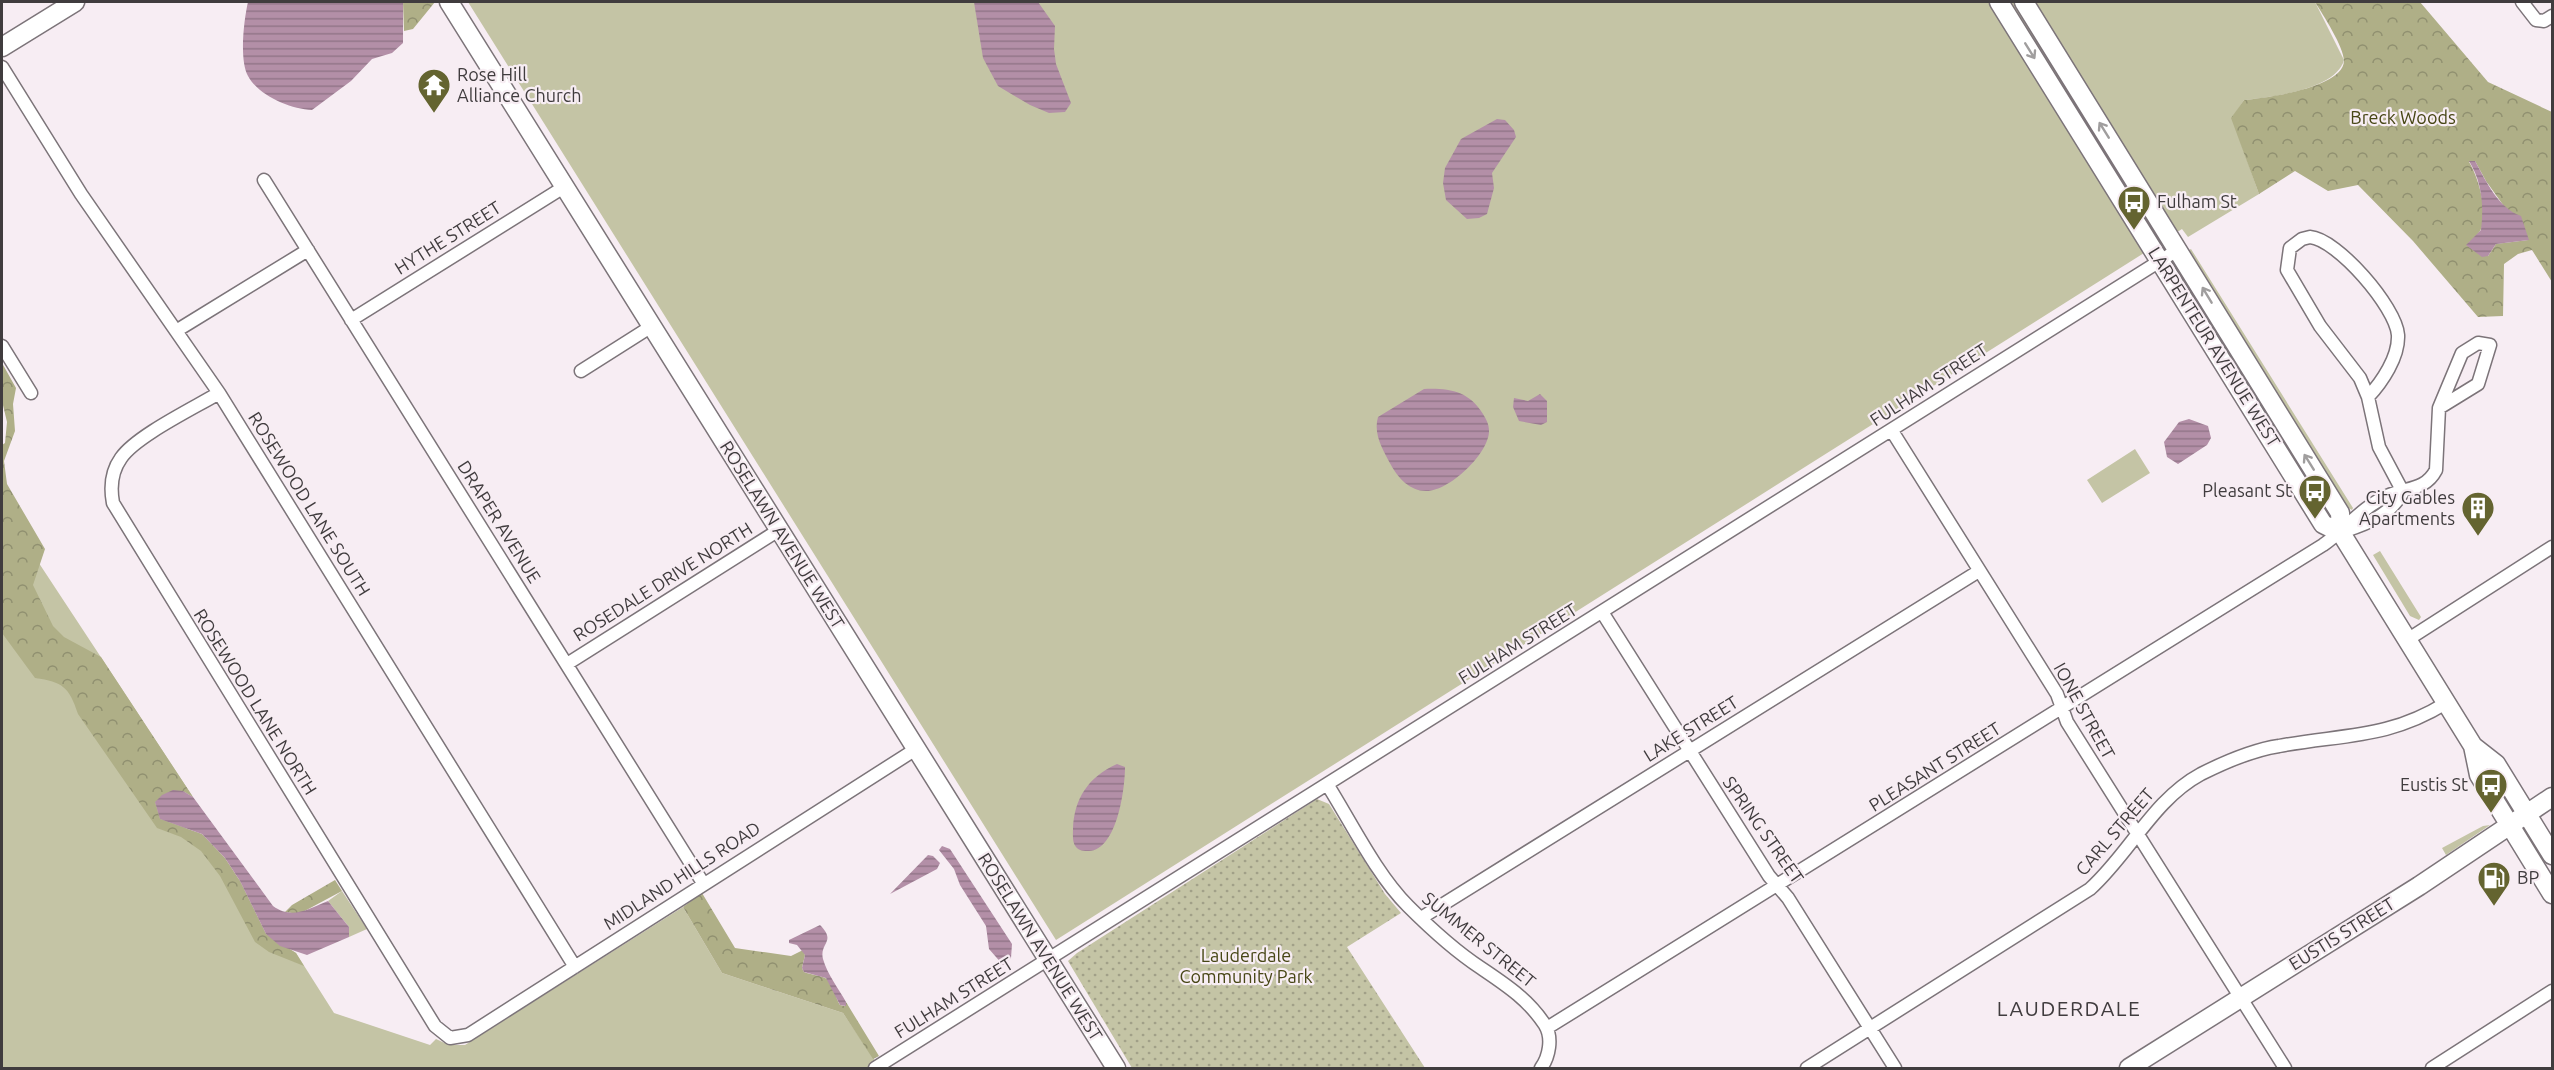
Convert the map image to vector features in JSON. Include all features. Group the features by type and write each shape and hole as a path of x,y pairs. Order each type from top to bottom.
{"main road":[{"path":"2,47 75,2"},
{"name":"ROSELAWN AVENUE WEST","path":"449,2 1116,1068"},
{"name":"LARPENTEUR AVENUE WEST","path":"1999,2 2324,524 2341,532"},
{"name":"LARPENTEUR AVENUE WEST","path":"2024,2 2179,249 2340,513 2341,532 2446,703 2473,746 2496,764 2553,855"},
{"name":"LARPENTEUR AVENUE WEST","path":"2473,746 2479,775 2553,894"},
{"name":"EUSTIS STREET","path":"2129,1068 2553,797"}],"street":[{"path":"2522,2 2536,20 2544,21 2553,16"},
{"name":"ROSEWOOD LANE SOUTH","path":"2,67 81,194 219,393 575,967"},
{"name":"DRAPER AVENUE","path":"264,180 703,883"},
{"name":"HYTHE STREET","path":"351,320 564,187"},
{"path":"2368,397 2382,381 2397,345 2397,329 2372,288 2348,261 2324,241 2317,238 2302,239 2290,248 2288,270 2320,326 2360,378 2368,397 2379,447 2403,492"},
{"name":"FULHAM STREET","path":"875,1068 2179,249"},
{"path":"176,332 308,250"},
{"path":"581,371 652,326"},
{"name":"PLEASANT STREET","path":"1547,1028 1778,887 2341,532 2361,512 2388,495 2403,492 2431,479 2436,470 2439,408 2462,353 2478,343 2490,345 2478,384 2439,408"},
{"path":"2,346 31,393"},
{"name":"ROSEWOOD LANE NORTH","path":"219,393 129,448 115,468 111,491 113,503 435,1026 450,1038 468,1035"},
{"name":"IONE STREET","path":"1892,431 2057,694 2067,722 2285,1068"},
{"name":"ROSEDALE DRIVE NORTH","path":"567,664 779,530"},
{"path":"2407,640 2553,547"},
{"name":"LAKE STREET","path":"1421,918 1979,571"},
{"name":"SPRING STREET","path":"1602,612 1689,752 1778,887 1788,898 1895,1068"},
{"name":"CARL STREET","path":"1806,1068 2090,889 2105,876 2168,799 2187,784 2225,763 2279,746 2385,731 2418,719 2446,703"},
{"name":"MIDLAND HILLS ROAD","path":"468,1035 916,749"},
{"name":"SUMMER STREET","path":"1327,784 1394,890 1421,918 1465,956 1510,986 1525,1000 1547,1028"},
{"path":"2432,1068 2553,991"},
{"path":"1541,1068 1548,1054 1547,1028"}],"green space":[{"path":"403,2 435,2 413,29 404,31"},
{"path":"468,2 2315,2 2344,60 2339,70 2316,85 2285,94 2244,100 2232,118 2259,194 2188,237 2182,229 1056,940"},
{"name":"Breck Woods","path":"2315,2 2420,2 2488,82 2552,112 2552,282 2532,250 2518,254 2504,264 2503,316 2478,317 2413,241 2358,185 2328,191 2295,171 2259,194 2231,118 2244,100 2302,90 2331,78 2340,70 2344,61 2341,48","holes":["2475,161 2486,181 2528,240 2496,244 2488,256 2467,245 2480,231 2484,216 2479,186 2469,162"]},
{"path":"2191,249 2353,508 2352,510 2347,507 2189,250"},
{"path":"2,363 16,388 13,404 15,431 4,461 7,484 45,549 33,585 53,626 64,637 101,657 193,797 183,791 155,802 160,819 202,834 225,858 240,881 266,934 296,953 304,966 269,952 255,942 220,876 201,851 181,837 157,828 78,714 68,692 59,684 35,678 2,633 2,445 5,443 7,422 2,401"},
{"path":"2135,449 2150,473 2102,503 2087,480"},
{"path":"2,507 193,797 183,791 185,828 240,881 266,934 296,953 334,1013 430,1045 436,1039 449,1045 465,1045 683,907 722,973 843,1013 880,1068 2,1068"},
{"path":"2380,551 2421,617 2419,620 2410,616 2373,555"},
{"name":"Lauderdale Community Park","path":"1317,799 1329,804 1385,894 1401,913 1347,947 1425,1068 1132,1068 1068,961"},
{"path":"2490,825 2446,855 2442,848 2483,826"},
{"path":"335,880 342,891 299,914 285,912 292,905"},
{"path":"342,891 367,929 349,937 349,927 328,901"},
{"path":"702,893 735,948 791,956 803,950 805,955 802,968 804,972 829,981 840,1005 845,1006 846,1002 879,1056 873,1059 843,1013 722,973 683,907"}],"shaded area":[{"path":"248,2 403,2 403,43 392,53 372,59 351,81 312,110 294,107 267,95 248,76 243,50"},
{"path":"974,2 1038,2 1055,26 1056,64 1071,103 1065,112 1049,113 1030,105 998,86 983,58"},
{"path":"1497,119 1505,120 1514,130 1516,137 1492,173 1494,188 1487,214 1479,218 1467,219 1446,200 1443,183 1445,168 1461,139"},
{"path":"2469,161 2475,161 2499,200 2521,216 2529,240 2496,244 2488,256 2482,257 2466,245 2481,230 2482,212 2477,177"},
{"path":"1424,389 1450,390 1465,396 1483,414 1489,431 1482,450 1466,470 1445,485 1426,491 1415,489 1397,475 1382,448 1377,430 1378,417"},
{"path":"1540,394 1547,401 1547,422 1541,425 1519,421 1513,407 1514,398 1528,401"},
{"path":"2189,419 2208,426 2211,438 2207,445 2178,464 2167,457 2164,442 2179,422"},
{"path":"1117,764 1125,767 1125,777 1118,817 1113,830 1099,848 1089,851 1080,850 1073,841 1076,808 1091,782"},
{"path":"173,790 183,791 193,797 273,906 293,913 328,901 349,927 349,937 307,955 280,946 266,934 240,881 225,858 202,834 160,819 155,802 162,795"},
{"path":"942,846 950,849 1012,944 1011,958 1003,965 989,949 986,926 960,885 954,869 939,850"},
{"path":"928,855 933,856 940,863 937,869 890,894"},
{"path":"820,925 827,935 822,954 823,959 846,1006 840,1005 826,978 804,972 802,968 805,955 797,945 789,943 789,940"}],"place":[{"name":"Rose Hill Alliance Church","path":"434,114"},
{"name":"Fulham St","path":"2134,231"},
{"name":"Pleasant St","path":"2315,520"},
{"name":"City Gables Apartments","path":"2478,537"},
{"name":"Eustis St","path":"2491,814"},
{"name":"BP","path":"2494,907"}],"district":[{"name":"LAUDERDALE","path":"2069,1009"}]}
